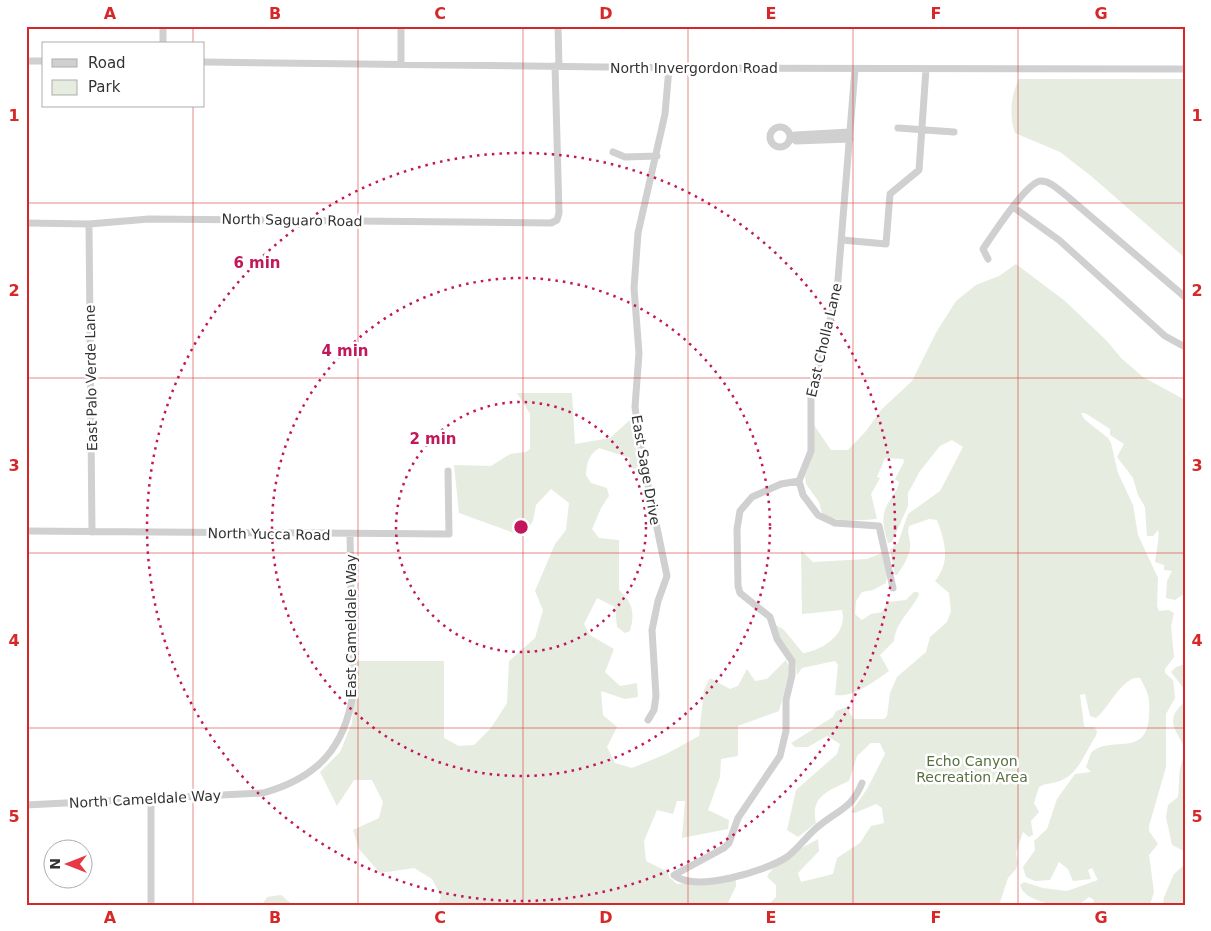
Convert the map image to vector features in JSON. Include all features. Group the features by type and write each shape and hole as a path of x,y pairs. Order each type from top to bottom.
{"street":[{"path":"163,26 163,42"},
{"path":"401,26 402,64"},
{"path":"557,66 558,26"},
{"path":"26,61 42,61"},
{"name":"North Invergordon Road","path":"205,62 669,68 1185,69"},
{"name":"North Saguaro Road","path":"26,223 89,224 143,218 552,223 557,220 559,213 557,66"},
{"name":"East Sage Drive","path":"648,720 654,710 656,696 652,630 658,601 667,576 643,461 635,407 639,353 634,288 639,223 657,156 665,114 669,68"},
{"name":"East Cholla Lane","path":"799,481 811,451 811,396 837,292 855,69"},
{"path":"842,240 886,244 890,194 919,170 924,103 926,100 928,78 926,69"},
{"path":"898,128 954,132"},
{"path":"791,137 795,135 850,135"},
{"path":"613,152 626,157 657,156"},
{"path":"988,259 983,249 1013,207 1036,182 1050,183 1185,297"},
{"path":"1013,207 1059,240 1165,336 1185,347"},
{"name":"East Palo Verde Lane","path":"89,224 92,532"},
{"name":"North Yucca Road","path":"26,532 449,534 448,471"},
{"path":"862,783 850,805 818,826 788,856 773,865 719,880 681,881 674,875 691,864 706,860 729,843 738,818 780,756 786,731 786,700 792,675 792,661 777,639 770,617 740,593 737,578 739,566 737,529 740,511 752,498 781,484 799,481 803,496 818,515 835,523 879,526 893,588"},
{"name":"East Cameldale Way","path":"263,793 284,787 306,775 324,759 340,740 350,717 353,693 350,535"},
{"name":"North Cameldale Way","path":"26,805 263,793"},
{"path":"151,800 151,905"}],"green space":[{"path":"1019,79 1185,79 1185,258 1091,176 1060,152 1015,133 1012,120 1012,106 1014,92"},
{"name":"Echo Canyon Recreation Area","path":"1016,264 1065,301 1107,341 1121,358 1143,377 1185,400 1185,593 1175,600 1166,598 1167,581 1172,571 1164,570 1164,565 1155,562 1158,530 1153,536 1147,536 1145,507 1138,495 1133,478 1117,457 1124,444 1110,435 1110,429 1085,413 1081,413 1084,419 1108,438 1111,443 1118,473 1133,505 1138,535 1158,578 1157,606 1159,611 1169,610 1174,613 1171,626 1174,657 1165,669 1165,673 1173,680 1175,698 1166,714 1166,767 1149,826 1149,831 1158,844 1149,855 1154,892 1150,905 1093,905 1094,900 1089,897 1079,904 1055,905 1029,896 1020,885 1024,882 1043,888 1067,891 1098,880 1092,868 1088,870 1091,879 1073,881 1068,869 1059,862 1050,880 1035,881 1026,877 1023,867 1035,850 1034,841 1047,829 1057,799 1075,774 1091,772 1086,767 1091,753 1108,745 1134,742 1141,738 1146,730 1149,717 1147,692 1140,678 1134,678 1122,687 1096,718 1090,716 1085,694 1080,695 1084,725 1085,727 1094,727 1097,731 1096,736 1078,767 1068,777 1039,787 1034,803 1039,812 1031,821 1033,835 1029,837 1023,832 1016,853 1018,863 1016,869 1008,878 999,905 768,905 776,897 776,885 767,877 777,865 797,850 818,839 819,851 798,873 801,882 833,874 837,858 860,843 871,826 884,823 882,808 876,804 855,813 851,812 867,789 885,754 880,743 871,743 857,756 849,781 828,792 818,800 815,814 816,823 798,837 787,830 796,790 837,754 840,744 827,736 808,747 795,747 791,743 833,717 836,711 847,707 853,719 884,719 887,716 890,693 897,677 926,652 930,637 947,622 951,611 949,593 935,581 940,574 945,559 944,544 937,520 929,519 909,526 910,551 897,575 895,575 890,550 898,543 908,514 940,491 963,447 952,440 940,446 920,471 908,493 908,506 892,542 888,543 884,516 887,505 898,487 899,482 895,479 904,462 903,459 885,458 877,477 880,478 871,494 877,519 835,519 822,513 819,502 806,484 805,476 814,449 814,425 831,450 848,450 866,431 882,409 912,381 937,331 956,301 976,285 999,276"},
{"path":"517,393 572,393 575,444 610,438 630,420 632,422 639,466 635,469 628,467 630,458 599,448 592,453 586,475 591,483 607,488 609,496 601,508 592,529 599,538 619,540 619,590 627,599 632,609 630,631 625,633 617,627 615,607 597,598 584,624 590,635 614,649 605,672 620,686 637,683 638,697 625,699 601,691 603,715 617,727 607,747 615,763 632,768 666,754 699,736 704,690 710,678 730,689 738,686 747,669 755,681 767,679 786,660 790,670 779,711 738,726 738,756 721,759 720,777 708,810 729,820 728,829 682,838 685,801 677,801 673,814 657,810 644,841 646,861 668,872 669,877 677,884 736,880 736,886 727,905 438,905 441,896 432,879 414,868 380,873 359,849 353,830 379,818 383,802 372,780 354,780 337,806 320,772 340,752 352,723 356,661 444,661 444,738 459,746 474,745 491,728 507,703 509,661 535,638 543,610 535,591 555,544 566,530 569,503 551,489 536,505 533,521 528,529 514,533 459,513 454,465 491,466 510,454 526,452 530,449 530,414"},
{"path":"801,550 813,562 867,559 882,553 887,575 886,583 873,590 862,592 856,601 855,614 862,620 871,614 882,612 888,602 906,600 914,592 918,592 919,595 897,628 894,641 880,655 889,671 871,684 849,694 835,695 838,665 835,661 802,668 797,675 795,661 780,639 776,625 784,630 803,653 811,651 826,644 838,633 843,619 842,610 802,614"},
{"path":"1185,664 1185,690 1171,672 1176,667"},
{"path":"1185,702 1185,748 1175,730 1173,719"},
{"path":"1185,756 1184,851 1172,845 1166,817 1168,805 1178,797 1180,771"},
{"path":"1185,864 1185,905 1163,905 1164,897 1174,874"},
{"path":"281,895 293,905 262,905 267,897"}]}
